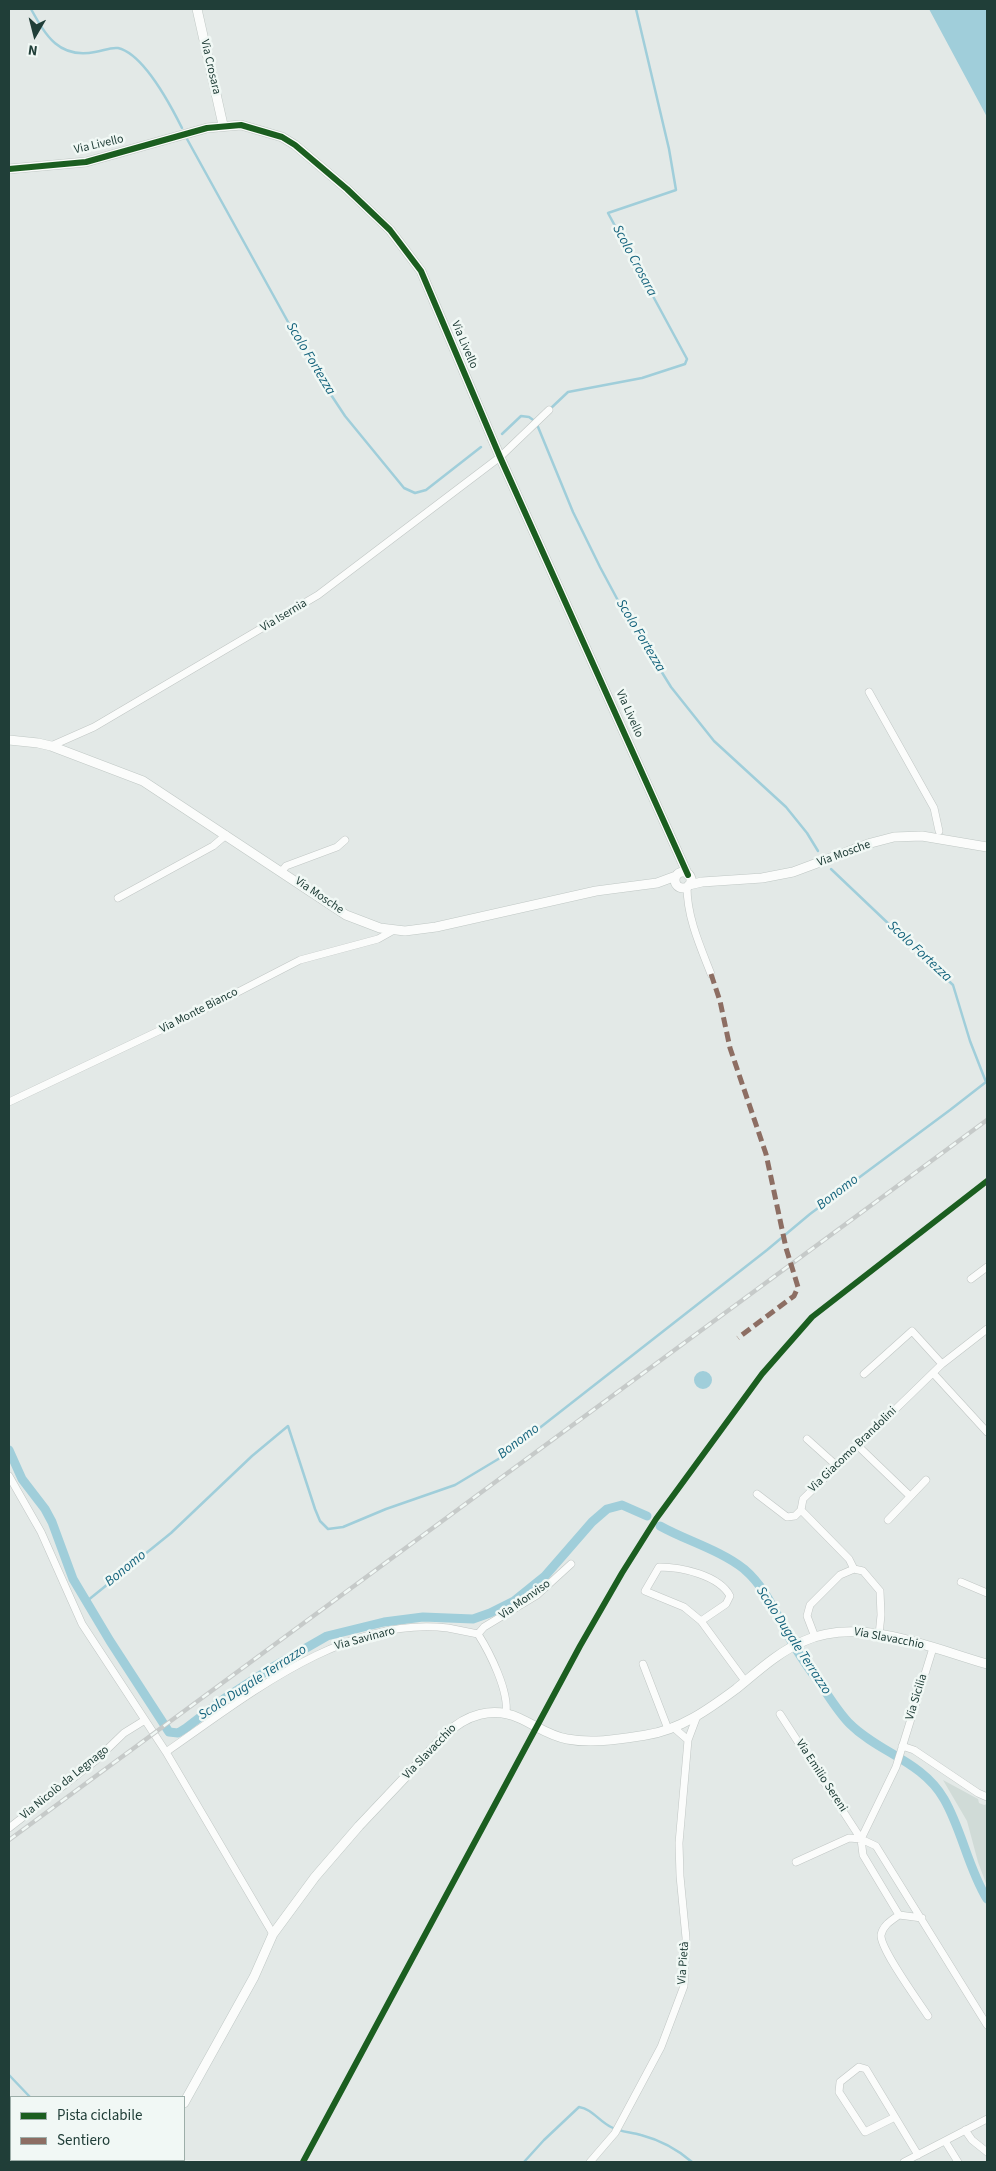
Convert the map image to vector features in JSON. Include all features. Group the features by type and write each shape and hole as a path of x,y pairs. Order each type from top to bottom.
{"street":[{"name":"Via Crosara","path":"197,9 223,125"},
{"name":"Via Livello","path":"9,168 86,162 223,125 241,125 264,130 282,137 295,145 347,189 390,230 421,271 500,457 681,860 683,881"},
{"name":"Via Isernia","path":"51,746 94,727 318,595 500,457 549,410"},
{"path":"869,692 934,808 939,831"},
{"name":"Via Mosche","path":"9,740 51,746 143,781 346,915 365,924 394,930 406,931 436,927 596,891 657,883 762,878 793,872 871,843 894,837 922,836 987,847"},
{"path":"118,898 213,846 226,835"},
{"path":"282,871 286,866 337,847 345,840"},
{"path":"683,881 694,929 711,974"},
{"name":"Via Monte Bianco","path":"9,1102 196,1013 300,960 378,938 394,930"},
{"path":"971,1279 987,1266"},
{"name":"Via Giacomo Brandolini","path":"801,1510 802,1500 942,1364 987,1329"},
{"path":"864,1374 912,1331 942,1364"},
{"path":"933,1373 987,1432"},
{"path":"807,1439 837,1466"},
{"path":"858,1446 910,1496"},
{"path":"9,1476 42,1532 82,1624 166,1752 273,1934"},
{"path":"888,1520 926,1480"},
{"path":"757,1494 787,1517 795,1516 801,1510 850,1559 854,1569"},
{"name":"Via Monviso","path":"478,1634 484,1627 537,1595 571,1564"},
{"path":"701,1621 726,1604 730,1596 726,1588 702,1576 681,1570 659,1567 645,1591 684,1607 701,1621 745,1681"},
{"path":"814,1636 807,1616 810,1605 840,1575 854,1569 863,1571 880,1591 881,1615 879,1635"},
{"path":"961,1582 987,1593"},
{"name":"Via Savinaro","path":"166,1752 253,1692 296,1666 339,1645 376,1634 406,1629 447,1628 478,1634"},
{"name":"Via Slavacchio","path":"185,2101 254,1977 273,1934 315,1877 359,1826 446,1734 460,1722 476,1715 492,1712 506,1714 557,1737 577,1741 622,1739 652,1734 670,1728 709,1709 786,1650 814,1636 845,1631 879,1635 987,1664"},
{"path":"478,1634 489,1652 502,1688 507,1706 506,1714"},
{"name":"Via Sicilia","path":"861,1839 896,1767 932,1648"},
{"path":"643,1664 670,1728 688,1740"},
{"name":"Via Emilio Sereni","path":"780,1714 861,1839 863,1855 899,1915"},
{"name":"Via Pietà","path":"590,2162 619,2126 661,2047 684,1986 686,1938 679,1843 688,1740 697,1716"},
{"name":"Via Nicolò da Legnago","path":"9,1828 95,1761 124,1733 144,1720"},
{"path":"901,1749 914,1750 978,1793 987,1796"},
{"path":"796,1862 848,1838 861,1839"},
{"name":"Via Emilio Sereni","path":"861,1839 876,1846 987,2025"},
{"path":"922,1918 899,1915 884,1926 881,1936 885,1950 928,2016"},
{"path":"895,2116 865,2132 839,2092 840,2082 859,2067 866,2069 895,2116 918,2155"},
{"path":"904,2162 987,2119"},
{"path":"965,2130 972,2140 987,2152"},
{"path":"945,2141 958,2162"}],"shaded area":[{"path":"943,1780 978,1799 979,1803 987,1804 987,1886 978,1862 967,1821"}],"water":[{"path":"929,9 987,9 987,117"},
{"path":"703,1371 709,1374 712,1380 709,1386 703,1389 697,1386 694,1380 697,1374"}],"waterway":[{"name":"Scolo Fortezza","path":"31,9 48,36 63,49 83,53 118,48 128,52 147,70 156,82 182,128"},
{"name":"Scolo Crosara","path":"550,409 568,392 642,378 685,364 687,359 608,213 676,190 669,149 636,9"},
{"name":"Scolo Fortezza","path":"187,139 314,369 345,416 404,488 415,493 426,490 481,447"},
{"name":"Scolo Fortezza","path":"502,434 521,416 529,417 536,422 573,512 600,567 622,608 671,687 714,741 786,807 807,833 818,851"},
{"name":"Scolo Fortezza","path":"831,869 953,985 970,1041 987,1081"},
{"name":"Bonomo","path":"87,1601 171,1533 252,1456 288,1426 315,1509 320,1521 328,1529 343,1527 386,1509 455,1485 505,1455 767,1250 810,1214 986,1082"},
{"name":"Scolo Dugale Terrazzo","path":"9,1450 22,1479 45,1509 52,1522 73,1579 110,1641 169,1732 178,1733 225,1698 273,1667 327,1636 384,1622 423,1617 473,1619 490,1613 514,1601 545,1576 592,1522 607,1509 622,1505 647,1516"},
{"name":"Scolo Dugale Terrazzo","path":"660,1526 725,1556 751,1576 769,1600 803,1660 846,1720 861,1734 912,1766 935,1786 956,1823 975,1875 987,1899"},
{"path":"9,2075 29,2096"},
{"path":"524,2162 579,2107 588,2110 614,2129 662,2142 692,2162"}],"railway":[{"path":"9,1840 987,1120"}],"marked path":[{"path":"711,974 720,1001 730,1048 766,1154 786,1248 798,1287 794,1296 738,1338"}],"cycle path":[{"path":"9,169 86,162 207,128 241,125 282,137 295,145 347,189 390,230 421,271 500,457 688,875"},
{"path":"303,2162 580,1646 656,1519 762,1374 812,1317 987,1181"}]}
